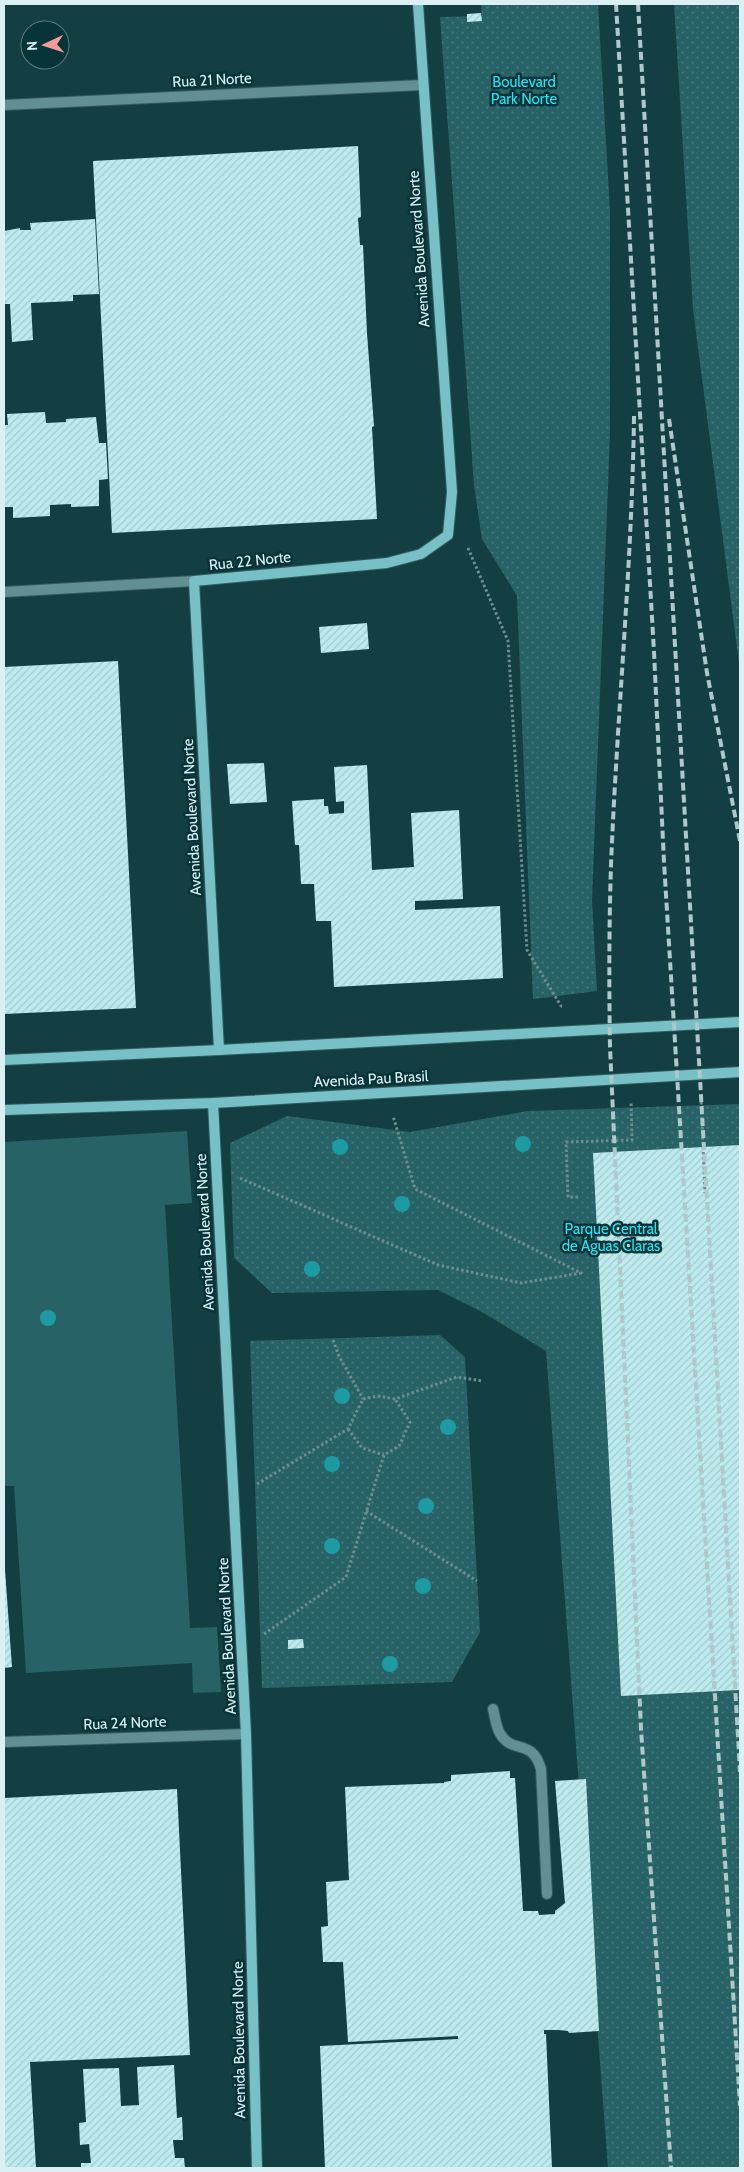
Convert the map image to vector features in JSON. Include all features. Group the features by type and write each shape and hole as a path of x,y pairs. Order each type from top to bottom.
{"street":[{"name":"Avenida Boulevard Norte","path":"418,4 422,85 452,492 448,535"},
{"name":"Rua 21 Norte","path":"4,105 422,85"},
{"name":"Rua 22 Norte","path":"4,592 194,581 387,562 421,554 448,535"},
{"name":"Avenida Boulevard Norte","path":"194,581 219,1050"},
{"path":"4,1060 740,1022"},
{"name":"Avenida Pau Brasil","path":"4,1110 214,1103 740,1072"},
{"name":"Avenida Boulevard Norte","path":"214,1103 246,1734 258,2168"},
{"path":"493,1709 500,1735 510,1744 526,1748 538,1757 541,1769 547,1894"},
{"name":"Rua 24 Norte","path":"4,1742 246,1734"}],"path":[{"path":"448,535 464,541 508,641 527,950 560,1006 570,1006"},
{"path":"700,1074 705,1193"},
{"path":"578,1197 568,1197 566,1142 632,1140 630,1079"},
{"path":"216,1168 438,1265 521,1283 581,1273 415,1189 386,1093"},
{"path":"333,1340 363,1399"},
{"path":"363,1399 378,1396 395,1399 457,1377 483,1381"},
{"path":"254,1486 348,1429 363,1399"},
{"path":"242,1648 346,1577 384,1455 399,1446 410,1422 395,1399"},
{"path":"348,1429 362,1448 384,1455"},
{"path":"366,1511 477,1581"}],"green space":[{"name":"Boulevard Park Norte","path":"481,4 598,4 610,211 610,434 592,900 597,991 533,999 517,596 482,539 474,485 440,17 482,16"},
{"path":"674,4 740,4 740,671 693,309"},
{"name":"Parque Central de Águas Claras","path":"740,1104 740,2168 608,2168 546,1351 482,1312 438,1290 272,1293 234,1258 230,1143 287,1116 410,1132 528,1111"},
{"path":"187,1131 192,1203 165,1205 190,1628 217,1627 221,1692 193,1693 192,1663 26,1673 14,1486 4,1486 4,1142"},
{"path":"440,1335 465,1357 480,1632 452,1682 262,1688 250,1341"}],"building":[{"path":"481,13 482,21 467,22 467,14"},
{"path":"358,146 361,217 358,218 360,245 363,245 374,426 372,427 377,519 112,533 93,161"},
{"path":"95,219 99,294 73,295 73,301 31,303 33,340 12,342 10,304 4,304 4,231 20,228 20,230 31,230 30,223"},
{"path":"45,412 46,423 66,422 66,419 96,417 99,443 106,443 108,479 99,480 99,506 71,507 71,504 50,505 50,516 13,518 13,507 4,507 4,425 8,425 7,414"},
{"path":"367,623 369,649 321,653 319,627"},
{"path":"118,661 136,1008 4,1014 4,667"},
{"path":"264,763 267,802 230,804 227,764"},
{"path":"367,765 372,870 414,867 411,813 459,810 463,899 415,901 415,910 500,906 503,978 334,987 331,921 316,921 314,884 301,884 299,845 295,845 292,801 324,799 324,806 328,806 329,814 344,813 344,801 336,802 334,767"},
{"path":"740,1145 740,1690 621,1696 593,1153"},
{"path":"4,1556 12,1667 4,1668"},
{"path":"303,1639 304,1648 288,1649 288,1640"},
{"path":"510,1771 510,1778 515,1778 523,1911 538,1911 539,1915 555,1914 555,1911 565,1903 555,1781 586,1779 599,2031 569,2033 568,2031 544,2030 544,2034 546,2034 552,2168 325,2168 320,2046 458,2039 458,2036 348,2042 343,1962 323,1962 321,1927 328,1926 326,1882 349,1880 345,1787 444,1783 451,1781 451,1775"},
{"path":"177,1789 190,2055 30,2062 36,2168 4,2168 4,1798"},
{"path":"174,2065 177,2118 182,2117 183,2140 173,2140 175,2158 184,2158 185,2168 81,2168 81,2163 91,2163 89,2144 80,2145 79,2123 86,2122 83,2069 119,2068 121,2106 139,2105 137,2067"}],"railway":[{"path":"616,4 654,652 664,862 740,2106"},
{"path":"638,4 740,1772"},
{"path":"634,416 633,472 611,865 610,1047 641,1729 671,2168"},
{"path":"669,419 707,673 740,841"}]}
